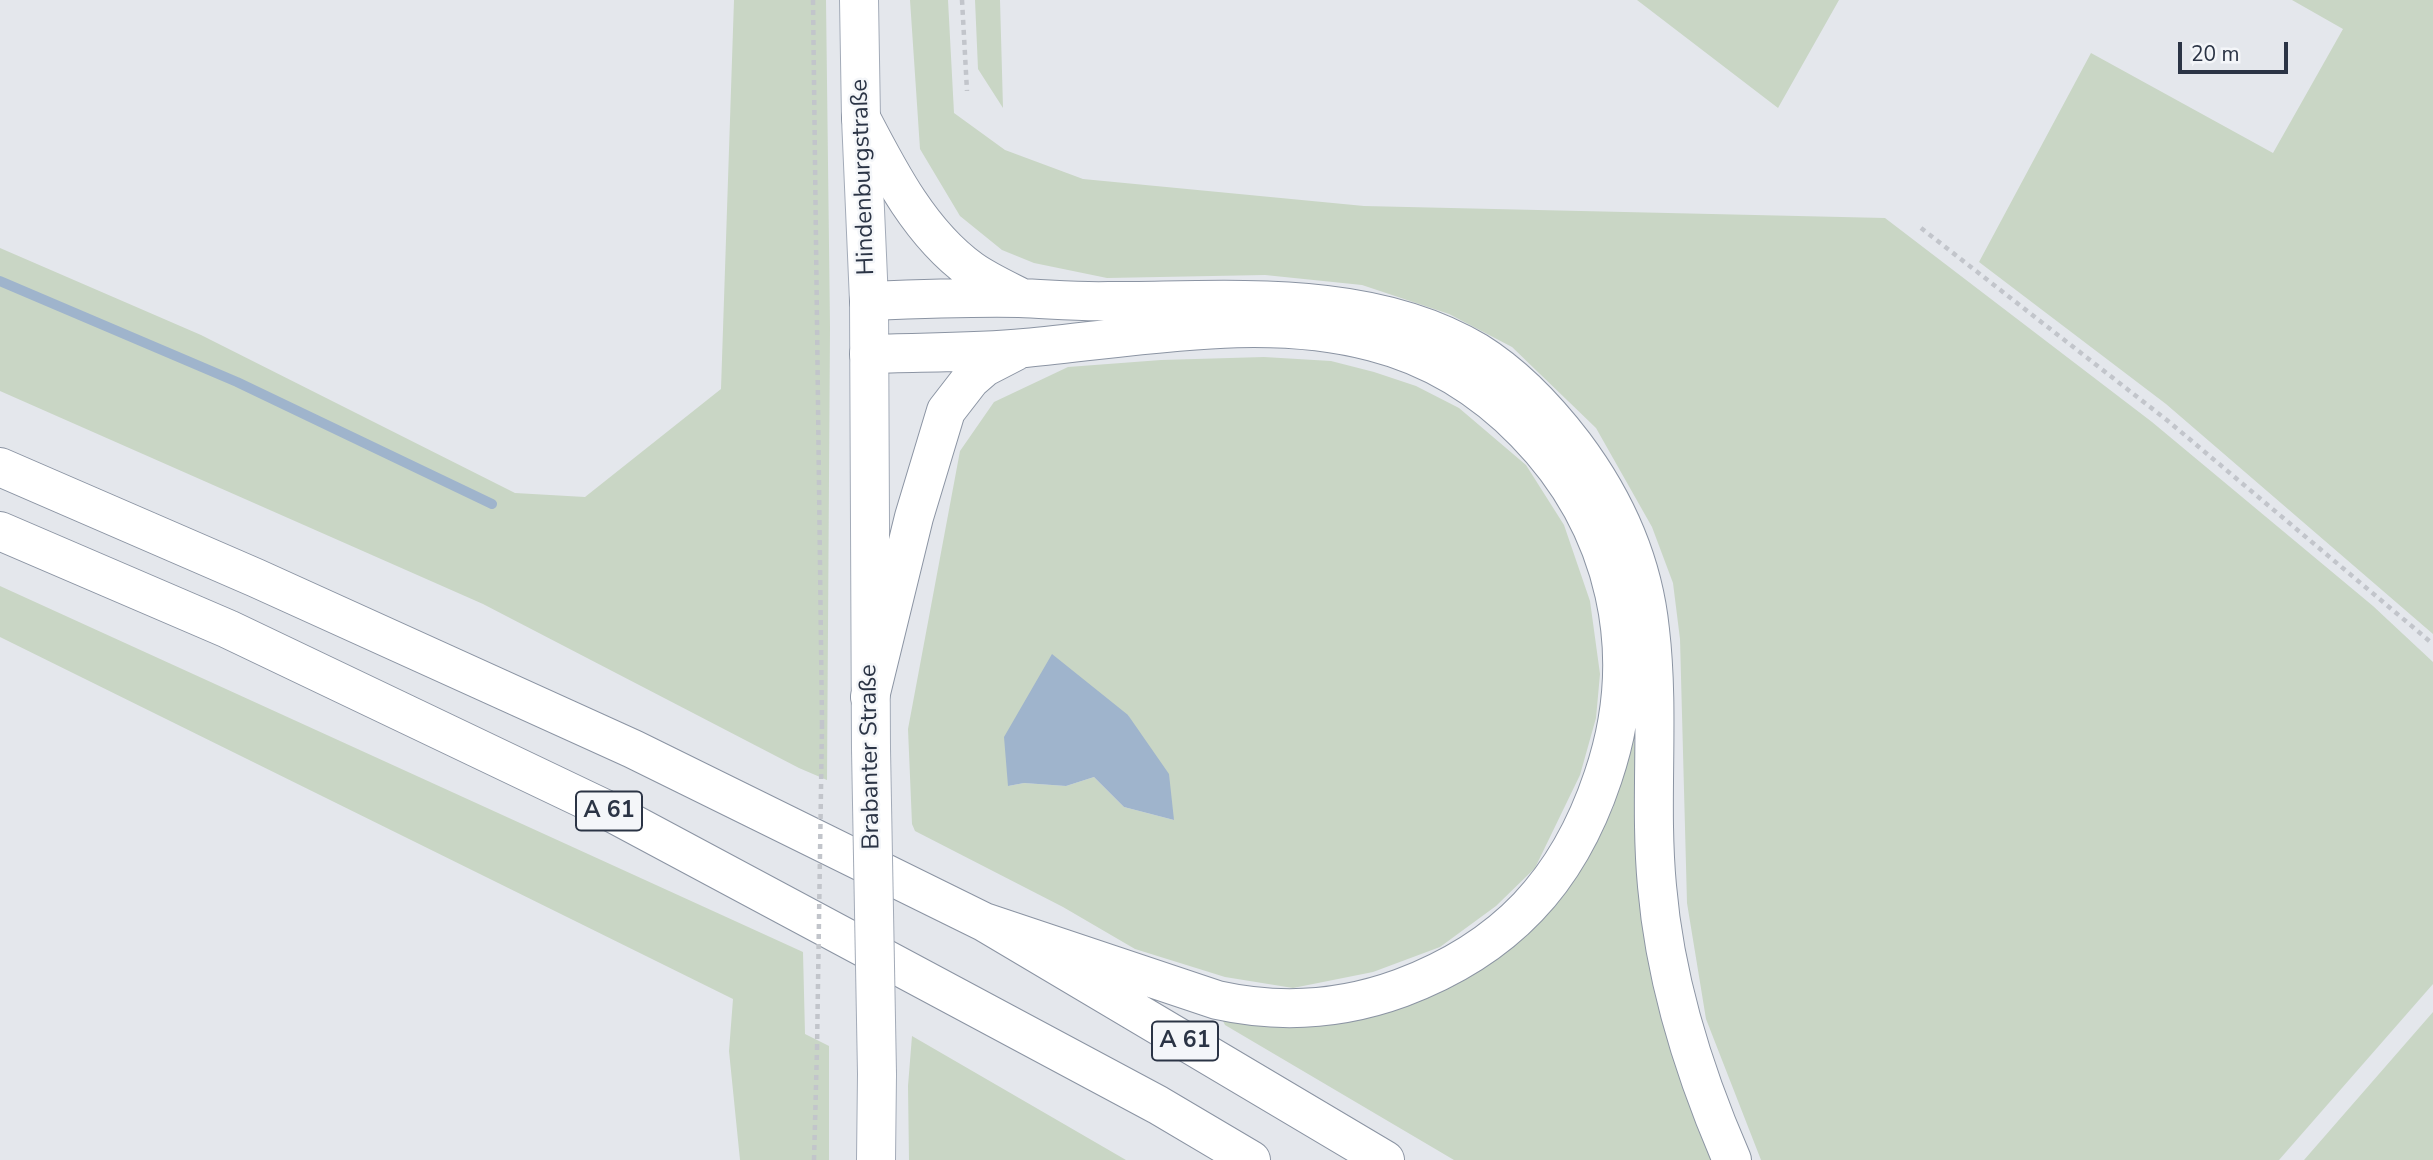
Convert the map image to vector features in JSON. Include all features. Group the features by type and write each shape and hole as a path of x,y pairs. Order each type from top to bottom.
{"main road":[{"name":"Hindenburgstraße","path":"859,0 869,354"},
{"path":"861,118 887,169 939,242 969,269 1023,298"},
{"path":"869,301 1023,298 1068,302 1300,301 1376,313 1446,336 1478,353 1508,375 1562,429 1607,492 1637,560 1645,593 1653,665 1657,887 1675,996 1712,1113 1732,1160"},
{"path":"869,354 1022,349 1122,337 1262,329 1300,330 1371,341 1432,363 1461,379 1488,397 1538,446 1562,475 1583,512 1610,575 1618,602 1623,641 1620,713 1614,746 1590,816 1573,851 1549,883 1499,934 1465,958 1416,982 1376,997 1337,1006 1277,1009 1217,1000 984,922"},
{"path":"870,696 914,517 946,411 970,380 985,367 1022,349"},
{"name":"Brabanter Straße","path":"869,354 876,1160"},
{"name":"A 61","path":"0,467 269,584 633,749 984,922 1385,1160"},
{"name":"A 61","path":"0,531 228,629 607,810 1158,1105 1251,1160"},
{"path":"1158,1105 1202,1160"}],"path":[{"path":"813,0 822,725 814,1160"},
{"path":"962,0 967,91"},
{"path":"1920,229 2168,421 2433,644"}],"green space":[{"path":"734,0 826,0 830,328 827,780 483,604 0,391 0,248 201,335 515,493 585,497 721,389"},
{"path":"910,0 948,0 954,113 1005,150 1083,179 1364,206 1885,218 2152,422 2373,606 2433,662 2433,984 2279,1160 1761,1160 1706,1019 1687,903 1680,639 1673,583 1652,527 1596,428 1512,347 1449,314 1362,285 1265,275 1107,278 1034,263 1002,250 960,216 920,149"},
{"path":"975,0 1000,0 1003,108 978,69"},
{"path":"1637,0 1839,0 1778,108"},
{"path":"2292,0 2433,0 2433,634 2166,404 1979,262 2091,53 2273,153 2343,29"},
{"path":"1264,357 1331,361 1416,386 1459,408 1526,465 1564,525 1590,601 1600,674 1596,718 1580,775 1535,868 1496,906 1440,947 1373,972 1293,988 1225,977 1135,949 1063,907 915,831 912,824 908,729 960,451 994,402 1068,367 1161,360","holes":["1128,715 1174,820 1124,807 1094,777 1066,786 1024,783 1008,786"]},
{"path":"0,586 803,952 805,1034 829,1046 829,1160 740,1160 729,1051 733,999 0,637"},
{"path":"1634,734 1639,833 1719,1160 1454,1160 1225,1025 1221,1017 1493,959 1550,911 1589,854 1613,808"},
{"path":"2433,1012 2433,1160 2304,1160"},
{"path":"912,1036 1126,1160 909,1160 908,1086"}],"water":[{"path":"1052,654 1128,715 1169,774 1174,820 1124,807 1094,777 1066,786 1024,783 1008,786 1004,737"}],"waterway":[{"path":"0,281 237,382 492,504"}]}
